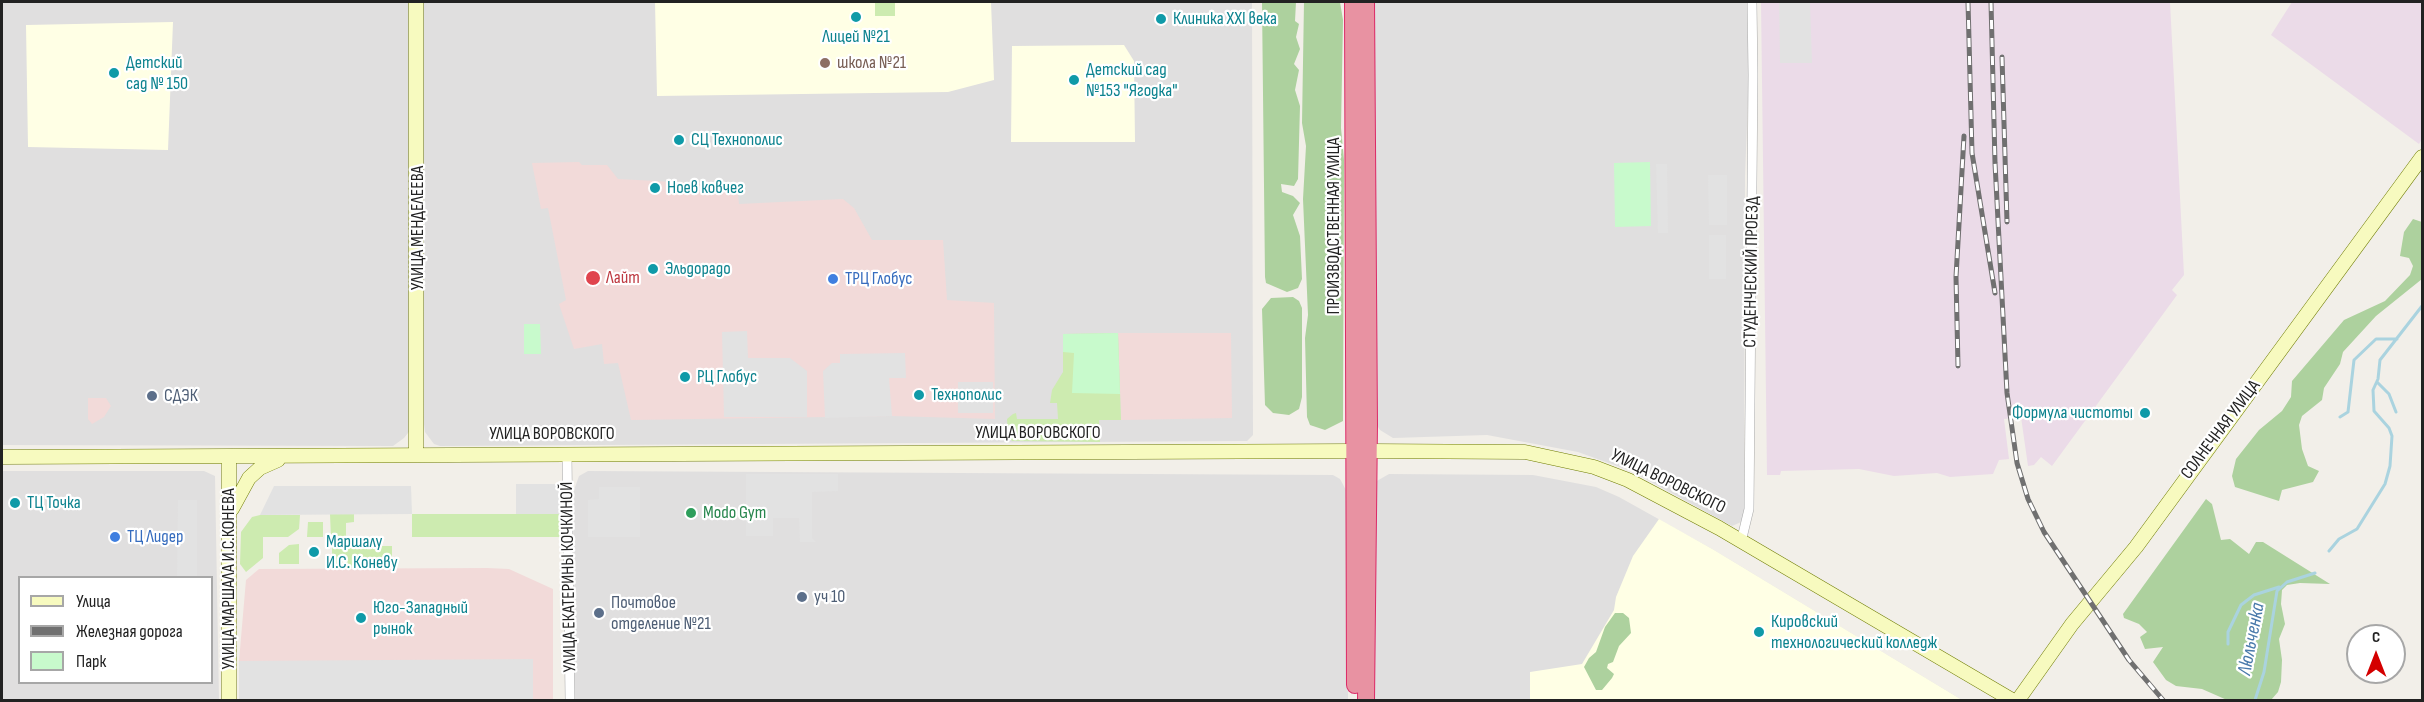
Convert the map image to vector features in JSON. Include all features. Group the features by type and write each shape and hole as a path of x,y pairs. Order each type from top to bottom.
{"highway":[{"name":"ПРОИЗВОДСТВЕННАЯ УЛИЦА","path":"1353,2 1362,451"},
{"name":"ПРОИЗВОДСТВЕННАЯ УЛИЦА","path":"1362,451 1366,2"},
{"path":"1356,700 1362,451"},
{"path":"1362,451 1366,700"}],"main road":[{"name":"УЛИЦА МЕНДЕЛЕЕВА","path":"416,2 416,454"},
{"name":"СОЛНЕЧНАЯ УЛИЦА","path":"2018,700 2072,624 2136,547 2422,158"},
{"name":"УЛИЦА ВОРОВСКОГО","path":"2,457 1496,451 1556,457 1628,480 1741,542 2012,700"},
{"path":"229,520 236,497 254,472 267,464 298,456"},
{"name":"УЛИЦА МАРШАЛА И.С.КОНЕВА","path":"229,457 229,700"}],"street":[{"name":"СТУДЕНЧЕСКИЙ ПРОЕЗД","path":"1741,542 1749,509 1754,75 1752,2"},
{"name":"УЛИЦА ЕКАТЕРИНЫ КОЧКИНОЙ","path":"567,454 570,700"}],"shaded area":[{"path":"2,2 412,2 412,428 404,438 393,446 2,445"},
{"path":"422,2 1252,2 1253,435 1247,441 440,446 434,444 425,432 424,424"},
{"name":"школа №21","path":"655,2 991,2 994,80 948,92 657,96"},
{"path":"1371,2 1747,2 1749,74 1745,176 1744,513 1741,522 1732,526 1631,471 1578,452 1487,435 1393,438 1380,430 1374,421"},
{"path":"1761,2 2170,2 2184,275 2172,290 2177,295 2052,466 2041,457 2034,465 2028,466 2021,417 2004,419 2009,459 1999,460 1993,474 1950,477 1937,473 1894,476 1859,469 1781,471 1780,475 1767,475"},
{"path":"1779,2 1810,2 1812,63 1780,63"},
{"path":"2292,2 2422,2 2422,139 2419,144 2271,35"},
{"path":"173,22 168,150 28,147 26,25"},
{"path":"1124,45 1134,61 1135,142 1011,142 1012,46"},
{"path":"579,162 582,165 607,165 618,179 712,184 738,195 739,204 843,199 854,208 872,240 943,240 947,300 994,303 995,419 892,416 631,420 618,363 604,364 602,344 574,349 559,304 566,300 548,208 541,209 532,163"},
{"path":"1656,164 1667,164 1668,233 1658,233"},
{"path":"1708,175 1727,175 1727,225 1709,225"},
{"path":"1709,235 1726,235 1726,279 1709,279"},
{"path":"747,331 748,358 790,358 807,371 807,417 724,417 722,332"},
{"path":"1118,333 1231,333 1232,418 1121,420"},
{"path":"905,353 906,378 889,378 892,416 825,418 823,371 832,363 840,363 840,354"},
{"path":"958,382 993,382 993,413 958,413"},
{"path":"88,398 106,398 111,406 104,417 92,424 88,419"},
{"path":"2,471 204,471 215,476 219,700 2,700"},
{"path":"588,471 1333,475 1340,479 1347,492 1348,700 574,700 573,493 579,476"},
{"path":"746,474 838,474 838,491 812,492 812,538 816,542 800,542 799,518 773,518 773,536 746,536"},
{"path":"1389,474 1533,475 1596,487 1619,497 1714,550 1962,700 1372,700 1375,482"},
{"path":"516,484 562,484 562,514 516,514"},
{"path":"274,486 411,486 412,514 260,515"},
{"path":"599,487 640,487 640,537 588,537 588,500 599,499"},
{"path":"178,500 197,500 197,576 177,576"},
{"path":"1659,519 1962,700 1530,700 1530,672 1582,664 1614,610 1616,597 1633,556"},
{"name":"Юго-Западный рынок","path":"259,569 509,569 553,589 553,700 239,700 239,661 246,580"},
{"path":"533,659 533,700 239,700 239,661"}],"green space":[{"path":"875,2 895,2 895,16 875,16"},
{"path":"1262,2 1296,2 1295,21 1299,24 1296,37 1300,49 1294,64 1299,70 1295,90 1300,106 1298,179 1294,186 1281,184 1282,192 1293,196 1300,203 1293,215 1300,236 1302,279 1298,288 1287,292 1266,283 1265,277"},
{"path":"1304,2 1340,2 1343,20 1341,128 1344,160 1343,421 1325,430 1310,425 1307,417 1305,338 1308,315 1303,199 1306,146 1302,123"},
{"path":"1650,162 1651,226 1615,227 1614,163"},
{"path":"2413,219 2422,222 2422,279 2376,316 2343,352 2340,364 2324,388 2322,400 2302,416 2299,425 2302,449 2308,466 2319,471 2313,482 2282,490 2279,501 2235,487 2232,476 2236,459 2259,430 2282,411 2291,397 2292,381 2344,320 2385,301 2410,275 2413,266 2409,258 2400,256 2404,232"},
{"path":"1293,297 1299,301 1302,308 1302,397 1299,409 1289,415 1273,413 1265,405 1262,309 1271,298"},
{"path":"524,324 540,324 541,354 524,354"},
{"path":"1118,333 1121,420 1099,420 1100,442 1012,441 1008,436 1007,419 1013,414 1016,413 1017,419 1058,419 1057,403 1050,403 1052,390 1063,372 1063,334"},
{"path":"1118,333 1120,394 1072,393 1074,353 1063,352 1063,334"},
{"path":"2206,499 2212,504 2221,540 2230,539 2249,554 2256,542 2263,542 2330,584 2300,583 2287,585 2282,590 2281,604 2285,624 2279,639 2282,660 2281,682 2278,692 2271,700 2227,700 2202,689 2176,686 2166,680 2153,662 2163,647 2145,649 2140,637 2147,632 2139,624 2124,618 2123,614"},
{"path":"330,514 354,514 354,522 346,523 346,538 331,538"},
{"path":"412,514 562,514 562,537 412,537"},
{"path":"300,515 299,529 288,537 263,537 263,558 246,572 240,564 241,532 252,517"},
{"path":"308,522 323,522 323,537 307,537"},
{"path":"299,544 299,564 279,564 279,553 289,545"},
{"path":"332,546 392,546 392,568 332,568"},
{"path":"1615,613 1623,613 1629,618 1631,633 1619,646 1613,662 1608,664 1607,668 1614,674 1612,678 1602,690 1596,690 1584,667 1596,652 1605,627"}],"waterway":[{"name":"Люльченка","path":"2329,551 2339,539 2357,529 2385,484 2390,466 2392,436 2389,428 2374,411 2373,390 2378,379 2380,360 2422,306"},
{"path":"2340,417 2348,412 2354,360 2376,339 2397,339"},
{"path":"2377,382 2389,394 2396,412"},
{"name":"Люльченка","path":"2255,700 2264,672 2277,591 2287,582 2315,573"},
{"path":"2228,644 2228,632 2241,605 2254,595 2279,587"}],"railway":[{"path":"1968,2 1972,153 1995,293"},
{"path":"1991,2 1995,163 2007,393 2017,463 2028,499 2044,532 2129,660 2163,700"},
{"path":"2002,57 2007,222"},
{"path":"1958,366 1956,277 1964,136"}],"place":[{"name":"Лицей №21","path":"856,17"},
{"name":"Клиника XXI века","path":"1161,19"},
{"name":"школа №21","path":"825,63"},
{"name":"Детский сад № 150","path":"114,73"},
{"name":"Детский сад №153 \"Ягодка\"","path":"1074,80"},
{"name":"СЦ Технополис","path":"679,140"},
{"name":"Ноев ковчег","path":"655,188"},
{"name":"Эльдорадо","path":"653,269"},
{"name":"Лайт","path":"593,278"},
{"name":"ТРЦ Глобус","path":"833,279"},
{"name":"РЦ Глобус","path":"685,377"},
{"name":"Технополис","path":"919,395"},
{"name":"СДЭК","path":"152,396"},
{"name":"Формула чистоты","path":"2145,413"},
{"name":"ТЦ Точка","path":"15,503"},
{"name":"Modo Gym","path":"691,513"},
{"name":"ТЦ Лидер","path":"115,537"},
{"name":"Маршалу И.С. Коневу","path":"314,552"},
{"name":"уч 10","path":"802,597"},
{"name":"Почтовое отделение №21","path":"599,613"},
{"name":"Юго-Западный рынок","path":"361,618"},
{"name":"Кировский технологический колледж","path":"1759,632"}]}
